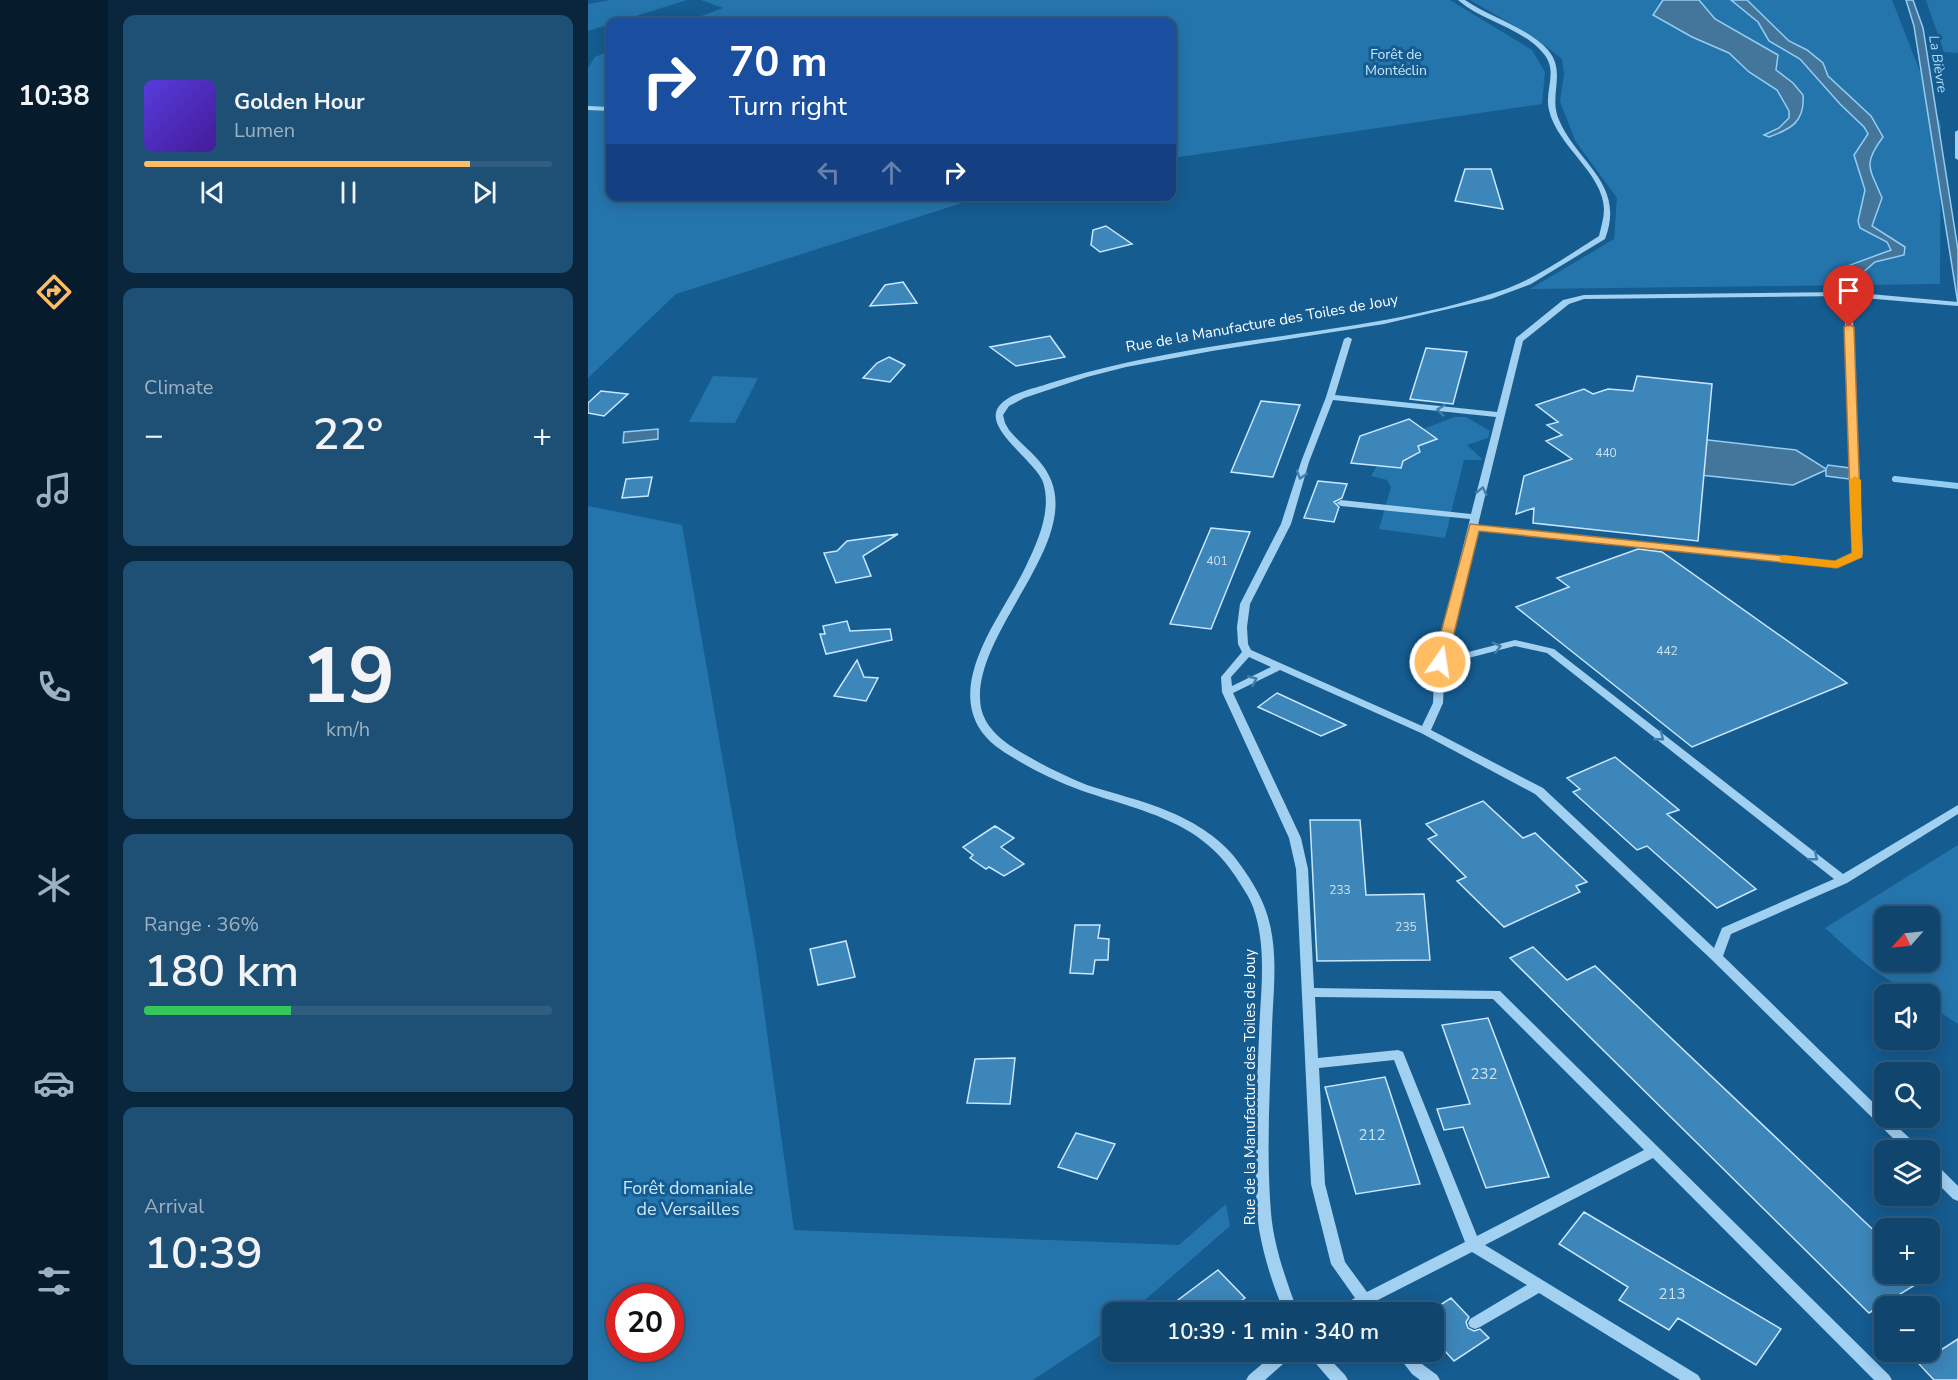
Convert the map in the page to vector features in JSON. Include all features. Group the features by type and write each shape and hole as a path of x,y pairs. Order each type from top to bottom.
{"street":[{"name":"Rue de la Manufacture des Toiles de Jouy","path":"1287,1302 1281,1288 1264,1213 1269,935 1252,892 1227,857 1206,835 1176,817 1046,771 1000,746 983,726 974,706 975,674 1047,532 1048,483 1040,467 1012,440 1001,424 999,412 1003,405 1020,397 1074,378 1118,366 1173,354 1383,322 1502,293 1528,283 1602,237 1607,215 1606,201 1586,165 1558,128 1551,106 1556,87 1553,63 1545,51 1522,35 1477,12 1461,0"},
{"path":"588,108 606,109"},
{"path":"1958,132 1958,158"},
{"path":"1341,503 1475,522 1837,565 1858,554 1848,294"},
{"path":"1425,730 1438,703 1440,662 1519,340 1566,302 1584,297 1848,294 1958,304"},
{"path":"1348,339 1286,524 1245,604 1242,627 1243,644 1247,652 1425,730 1539,791 1716,957 1903,1140"},
{"path":"1330,397 1500,415"},
{"path":"1440,662 1515,643 1550,651 1842,880"},
{"path":"1247,652 1226,677 1227,692 1295,838 1302,869 1318,1184 1338,1264 1365,1302"},
{"path":"1227,692 1279,667"},
{"path":"1716,957 1726,931 1842,880 1958,808"},
{"path":"1307,992 1496,994 1884,1380"},
{"path":"1312,1064 1398,1055 1473,1245 1693,1380"},
{"path":"1377,1302 1473,1245 1653,1152"},
{"path":"1940,1178 1958,1195"},
{"path":"1475,1323 1538,1286"},
{"path":"1254,1380 1275,1362"},
{"path":"1323,1362 1340,1380"},
{"path":"1411,1362 1432,1380"}],"green space":[{"path":"610,0 687,0 630,18 606,18 606,25 588,31 588,4"},
{"name":"Forêt de Montéclin","path":"701,0 1450,0 1532,50 1545,72 1542,104 1176,157 1176,18 696,18 723,8"},
{"path":"1470,0 1892,0 1941,125 1940,284 1530,289 1614,239 1617,198 1576,142 1560,102 1564,74 1562,59 1531,35"},
{"path":"1926,0 1958,0 1958,53 1944,52"},
{"path":"606,53 606,201 968,201 676,294 588,378 588,68 595,57"},
{"path":"713,376 758,378 735,423 689,422"},
{"path":"1455,417 1466,417 1490,431 1488,438 1467,445 1483,460 1464,460 1445,538 1379,529 1391,487 1387,480 1371,476 1377,466 1401,468 1405,453 1416,455 1420,452 1415,447 1436,439 1423,429"},
{"name":"Forêt domaniale de Versailles","path":"588,506 682,525 756,952 794,1230 1179,1245 1226,1204 1230,1226 1143,1302 1102,1302 1102,1334 1033,1380 588,1380"},
{"path":"1958,845 1958,1024 1940,1012 1940,984 1897,984 1877,972 1940,972 1940,906 1874,906 1874,970 1825,928"}],"shaded area":[{"path":"1663,0 1699,0 1715,19 1778,55 1776,70 1793,83 1803,95 1802,112 1795,123 1777,134 1769,137 1764,135 1779,128 1789,118 1789,111 1777,90 1749,72 1729,53 1692,37 1653,15"},
{"path":"1731,0 1747,0 1789,41 1807,50 1823,63 1828,76 1871,116 1883,137 1876,146 1870,161 1870,167 1882,198 1872,226 1905,247 1904,255 1875,262 1852,282 1836,278 1842,268 1891,250 1887,242 1860,228 1858,221 1865,190 1854,155 1868,134 1800,59 1769,41 1758,22"},
{"path":"1906,0 1913,0 1923,28 1958,250 1958,304 1914,26"},
{"path":"658,429 658,439 623,443 624,432"},
{"path":"1656,434 1796,450 1826,469 1828,465 1850,468 1849,479 1826,476 1826,470 1793,485 1653,470"}],"building":[{"path":"1465,169 1491,169 1503,209 1455,201"},
{"path":"1106,226 1132,244 1100,252 1091,245 1093,230"},
{"path":"903,282 917,303 870,306 885,285"},
{"path":"1050,336 1065,357 1016,366 990,347"},
{"path":"1426,348 1467,352 1453,404 1410,399"},
{"path":"889,357 905,365 890,382 863,378 877,363"},
{"path":"1637,376 1712,384 1698,541 1533,523 1534,508 1516,514 1524,476 1572,459 1546,441 1562,435 1547,425 1558,422 1536,405 1584,389 1593,394 1608,389 1633,391"},
{"path":"601,391 628,394 604,416 588,413 588,403"},
{"path":"1261,401 1300,405 1273,477 1231,472"},
{"path":"1409,419 1437,439 1418,446 1420,452 1403,461 1401,468 1351,463 1360,436"},
{"path":"652,477 648,496 622,498 626,479"},
{"path":"1318,481 1347,484 1342,498 1334,502 1339,507 1334,522 1304,518"},
{"path":"1211,528 1250,532 1211,629 1170,624"},
{"path":"898,534 863,556 871,576 836,583 824,553 837,551 847,541"},
{"path":"1638,549 1662,552 1847,683 1692,747 1516,607 1569,587 1557,578"},
{"path":"847,621 850,631 890,629 892,640 826,654 820,634 825,634 823,626"},
{"path":"857,660 864,677 878,678 866,701 834,696"},
{"path":"1277,693 1346,725 1321,736 1258,707"},
{"path":"1615,757 1679,810 1667,814 1756,889 1717,908 1647,846 1637,850 1573,792 1580,789 1567,778"},
{"path":"1483,801 1523,838 1535,833 1587,882 1576,886 1580,892 1504,927 1457,881 1466,877 1428,839 1437,835 1426,824"},
{"path":"1310,820 1360,820 1366,895 1424,894 1430,960 1317,961"},
{"path":"995,826 1014,838 1001,847 1024,864 1004,876 989,867 986,869 970,858 973,855 963,847"},
{"path":"1075,925 1100,925 1098,938 1109,939 1108,960 1095,960 1093,974 1070,973"},
{"path":"846,941 855,977 818,985 810,949"},
{"path":"1533,947 1567,980 1595,966 1874,1231 1874,1284 1917,1284 1897,1296 1874,1296 1874,1310 1869,1313 1510,958"},
{"path":"1488,1018 1549,1177 1486,1188 1463,1127 1444,1130 1437,1109 1470,1104 1442,1025"},
{"path":"1015,1058 1010,1104 967,1103 975,1059"},
{"path":"1385,1077 1420,1184 1356,1194 1325,1087"},
{"path":"1076,1133 1115,1144 1097,1179 1058,1167"},
{"path":"1584,1212 1781,1329 1756,1365 1678,1318 1669,1330 1619,1300 1628,1287 1559,1244"},
{"path":"1218,1270 1245,1298 1239,1302 1175,1302"},
{"path":"1451,1298 1469,1317 1466,1322 1468,1328 1474,1331 1480,1329 1489,1338 1454,1361 1444,1350 1444,1303"},
{"path":"1958,1339 1958,1380 1934,1380 1919,1364 1940,1362 1940,1351"}],"waterway":[{"path":"1895,479 1958,486"}],"slow traffic":[{"path":"1784,559 1837,565 1858,554 1855,480"}],"route":[{"path":"1440,662 1474,527 1837,565 1858,554 1849,327"}],"water label":[{"name":"La Bièvre","path":"1938,64"}]}
